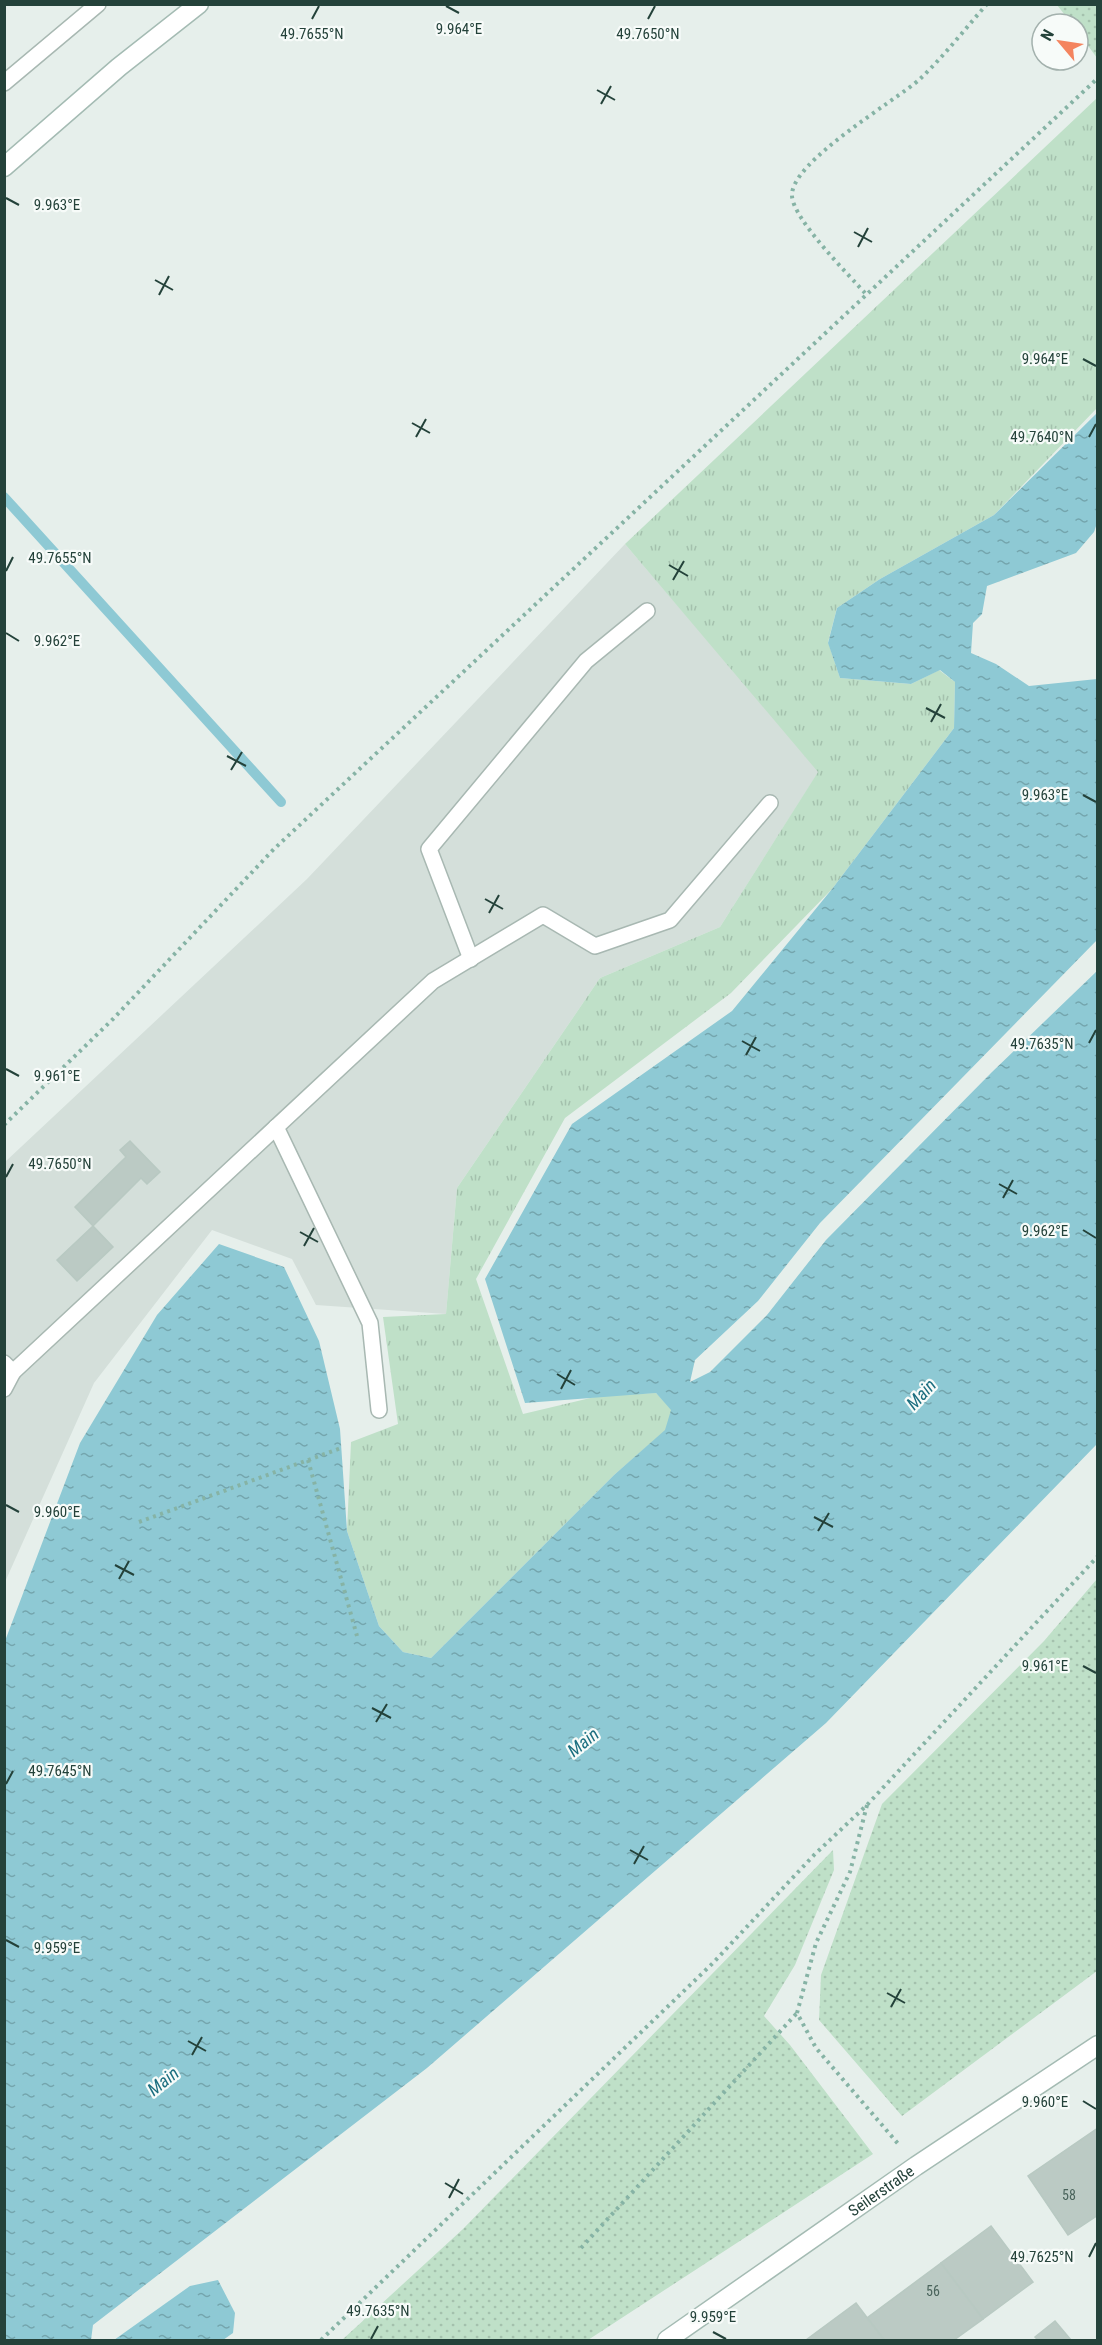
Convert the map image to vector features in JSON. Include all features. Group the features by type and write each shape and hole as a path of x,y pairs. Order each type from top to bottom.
{"main road":[{"path":"4,167 119,67 199,4"},
{"name":"Seilerstraße","path":"667,2340 916,2166 1098,2045"}],"lane":[{"path":"4,83 98,4"},
{"path":"471,958 429,849 586,662 647,611"},
{"path":"4,1389 9,1368 276,1127 433,981 543,915 595,946 670,920 770,803"},
{"path":"276,1127 370,1323 379,1410"}],"path":[{"path":"865,293 798,215 791,194 795,181 814,159 919,79 987,4"},
{"path":"4,1125 113,1019 274,849 865,293 1098,78"},
{"path":"140,1522 341,1449"},
{"path":"308,1460 357,1636"},
{"path":"321,2340 705,1971 814,1855 867,1805 1098,1556"},
{"path":"581,2248 798,2013 816,1943 850,1872 867,1805"},
{"path":"798,2013 816,2048 916,2166"}],"shaded area":[{"path":"625,544 819,771 720,927 600,978 457,1188 446,1314 316,1305 292,1259 212,1230 94,1383 5,1582 5,1162 307,879"}],"green space":[{"path":"1057,5 1097,5 1097,58 1090,48 1090,12 1063,12"},
{"path":"1097,98 1097,408 994,515 880,579 837,608 828,642 840,678 911,684 939,670 955,682 954,728 832,889 731,993 565,1118 476,1279 523,1414 603,1395 656,1393 672,1410 666,1430 614,1475 431,1658 403,1652 379,1626 347,1531 351,1442 398,1424 383,1317 446,1314 457,1188 600,978 720,927 818,772 625,544"},
{"path":"1097,1579 1097,1971 902,2116 819,2020 821,1975 882,1804 1044,1641"},
{"path":"833,1850 834,1870 795,1965 764,2016 790,2045 873,2154 588,2340 342,2340 463,2229"}],"water":[{"name":"Main","path":"1097,413 1098,520 1094,532 1076,553 987,586 982,614 973,623 971,653 996,664 1029,686 1097,679 1097,940 820,1223 758,1301 695,1360 690,1382 710,1372 767,1315 826,1240 992,1072 1097,971 1097,1444 826,1723 427,2068 93,2325 91,2340 5,2340 5,1641 80,1443 157,1315 219,1244 284,1267 319,1341 340,1429 347,1531 379,1626 403,1652 431,1658 614,1475 665,1430 671,1410 656,1393 525,1403 485,1279 572,1124 732,1011 832,889 954,728 955,682 940,670 911,684 840,678 828,643 837,608 880,579 994,515"},
{"path":"218,2280 235,2313 233,2333 223,2340 114,2340 190,2286"}],"building":[{"path":"130,1141 160,1172 147,1184 141,1178 93,1226 75,1207 126,1157 120,1150"},
{"path":"93,1226 113,1247 77,1281 57,1260"},
{"path":"1098,2128 1098,2215 1068,2235 1028,2176"},
{"path":"991,2226 1033,2282 983,2319 941,2263"},
{"path":"941,2263 983,2319 954,2340 884,2340 867,2318"},
{"path":"856,2303 884,2340 806,2340"},
{"path":"1055,2321 1071,2340 1038,2340 1035,2337"}],"waterway":[{"path":"4,497 281,802"}]}
